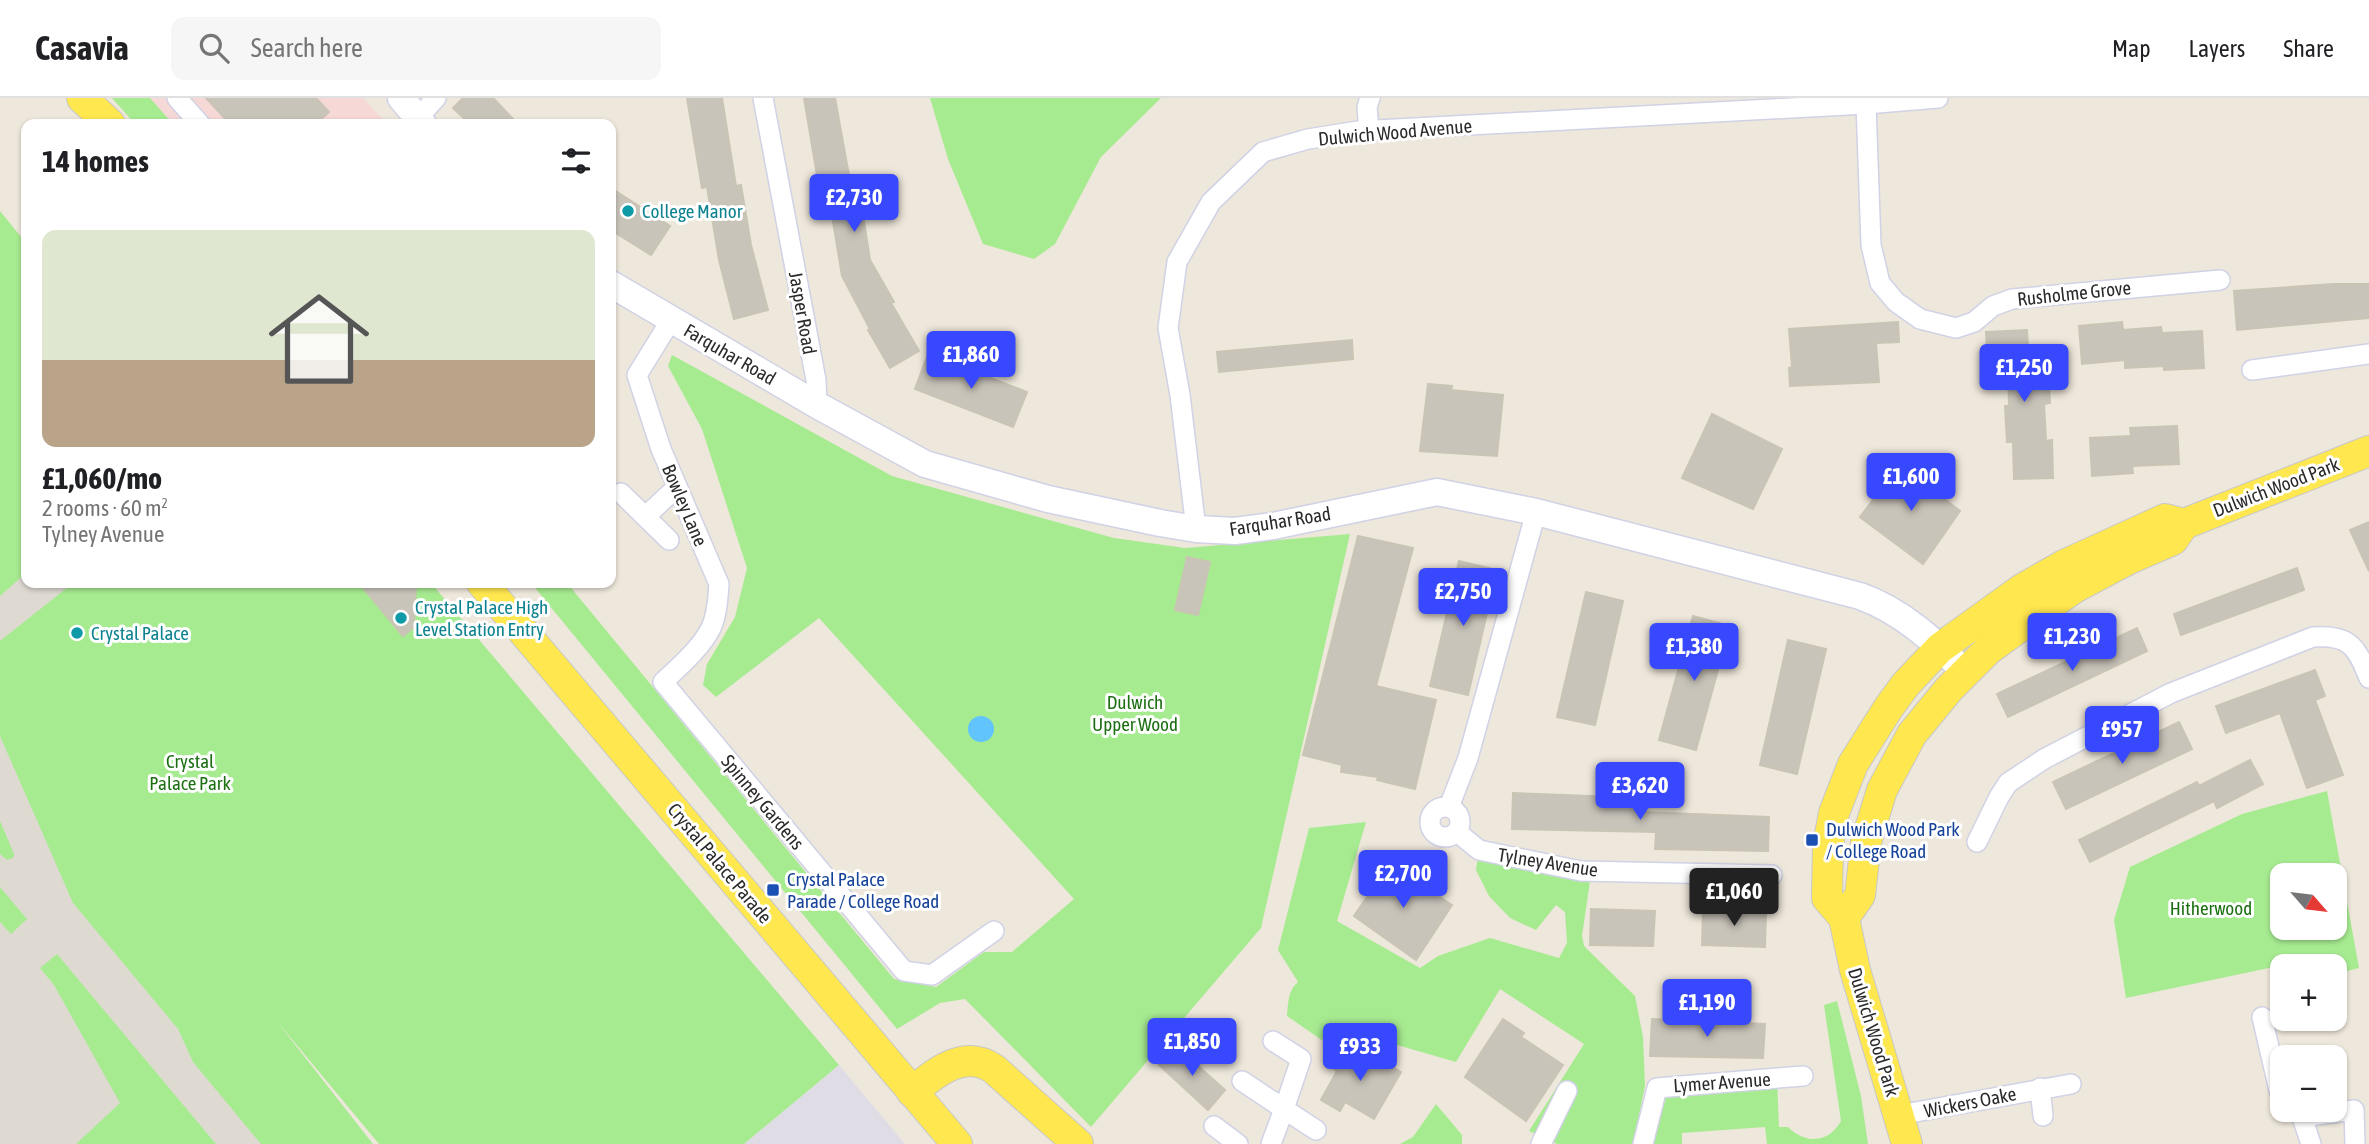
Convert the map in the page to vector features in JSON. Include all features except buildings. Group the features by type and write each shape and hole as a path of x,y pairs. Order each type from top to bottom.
{"main road":[{"path":"82,98 105,119"},
{"name":"Dulwich Wood Park","path":"1844,918 1860,895 1866,842 1873,816 1892,770 1912,734 1965,672 2017,628 2076,587 2173,540 2184,524 2369,451"},
{"name":"Dulwich Wood Park","path":"1907,1144 1858,983 1844,918 1827,898 1828,845 1842,789 1853,765 1889,707 1906,684 1940,648 2022,589 2064,565 2165,519 2184,524"},
{"name":"Crystal Palace Parade","path":"486,588 957,1144"},
{"path":"912,1092 956,1062 985,1064 1013,1085 1078,1144"}],"street":[{"path":"177,98 196,119"},
{"path":"401,98 419,119"},
{"path":"422,119 436,98"},
{"name":"Jasper Road","path":"763,98 816,380 817,405"},
{"path":"1369,131 1367,107 1370,98"},
{"name":"Dulwich Wood Avenue","path":"1196,530 1180,395 1168,328 1178,262 1211,202 1263,152 1308,139 1369,131 1938,98"},
{"name":"Rusholme Grove","path":"1866,104 1871,245 1880,283 1896,302 1920,319 1956,328 1974,322 1993,306 2012,299 2220,280"},
{"name":"Farquhar Road","path":"616,287 817,405 930,467 1048,499 1196,530 1235,531 1273,526 1437,492 1536,512 1860,596 1894,611 1965,672"},
{"name":"Bowley Lane","path":"663,681 686,661 711,627 719,584 661,449 637,375 671,320"},
{"path":"2252,370 2369,354"},
{"path":"646,516 677,487"},
{"path":"621,493 669,540"},
{"name":"Tylney Avenue","path":"1536,512 1468,758 1449,807 1437,808 1433,813 1430,824 1432,830 1441,837 1457,832 1479,850 1581,871 1772,875"},
{"path":"1978,842 2008,783 2044,759 2171,693 2313,637 2330,636 2351,643 2359,653 2369,678"},
{"name":"Spinney Gardens","path":"663,681 904,971 932,975 994,931"},
{"path":"2262,1017 2270,1051"},
{"path":"1271,1144 1301,1059 1273,1041"},
{"name":"Lymer Avenue","path":"1643,1144 1657,1088 1803,1076"},
{"path":"1242,1081 1316,1130"},
{"name":"Wickers Oake","path":"1899,1115 2071,1084"},
{"name":"Wickers Oake","path":"2040,1088 2043,1116"},
{"path":"1541,1144 1567,1091"},
{"path":"2355,1144 2362,1109"},
{"path":"2302,1122 2311,1144"},
{"path":"1214,1126 1238,1144"}],"shaded area":[{"path":"150,98 363,98 382,119 169,119"},
{"path":"21,577 21,588 67,588 0,641 0,596"},
{"path":"0,736 73,903 178,1029 193,1062 261,1144 216,1144 57,954 40,968 54,985 120,1103 76,1144 0,1144 0,922 11,934 27,919 0,887 0,854 7,860 13,858 14,854 0,821"},
{"path":"839,1065 905,1144 744,1144"}],"green space":[{"path":"112,98 150,98 169,119 131,119"},
{"path":"930,98 1161,98 1101,157 1055,244 1034,259 983,244 948,159"},
{"name":"Crystal Palace Park","path":"0,211 21,237 21,588 363,588 379,607 401,597 403,588 435,588 839,1065 744,1144 379,1144 275,1019 373,1144 0,1144"},
{"name":"Dulwich Upper Wood","path":"672,355 892,476 1114,538 1185,548 1350,534 1261,928 1091,1127 965,999 940,1003 897,1029 535,588 571,588 894,979 936,987 984,952 1012,952 1074,899 819,618 716,697 703,685 707,664 735,617 747,568 702,429 668,366"},
{"name":"Hitherwood","path":"2327,791 2340,863 2270,863 2270,940 2347,940 2347,902 2359,968 2347,971 2347,954 2270,954 2270,968 2126,998 2114,920 2130,867 2242,814"},
{"path":"1366,822 1337,921 1420,968 1438,956 1490,938 1559,958 1567,943 1565,912 1556,905 1536,930 1510,918 1489,896 1476,870 1479,850 1590,881 1582,936 1584,946 1635,996 1643,1037 1645,1086 1633,1144 1557,1144 1529,1131 1584,1044 1500,989 1456,1062 1373,1038 1345,1024 1326,1043 1287,1016 1290,993 1298,982 1278,950 1309,828"},
{"path":"1837,1001 1861,1096 1868,1144 1767,1144 1765,1127 1682,1133 1682,1144 1643,1144 1657,1088 1777,1078 1779,1127 1788,1127 1809,1139 1830,1134 1841,1121 1824,1005"},
{"path":"1436,1104 1462,1135 1462,1144 1400,1144 1413,1137"}],"water":[{"path":"981,716 990,720 994,729 990,738 981,742 972,738 968,729 972,720"}],"place":[{"name":"College Manor","path":"628,211"},
{"name":"Crystal Palace High Level Station Entry","path":"401,618"},
{"name":"Crystal Palace","path":"77,633"},
{"name":"Dulwich Wood Park / College Road","path":"1812,840"},
{"name":"Crystal Palace Parade / College Road","path":"773,890"}]}
